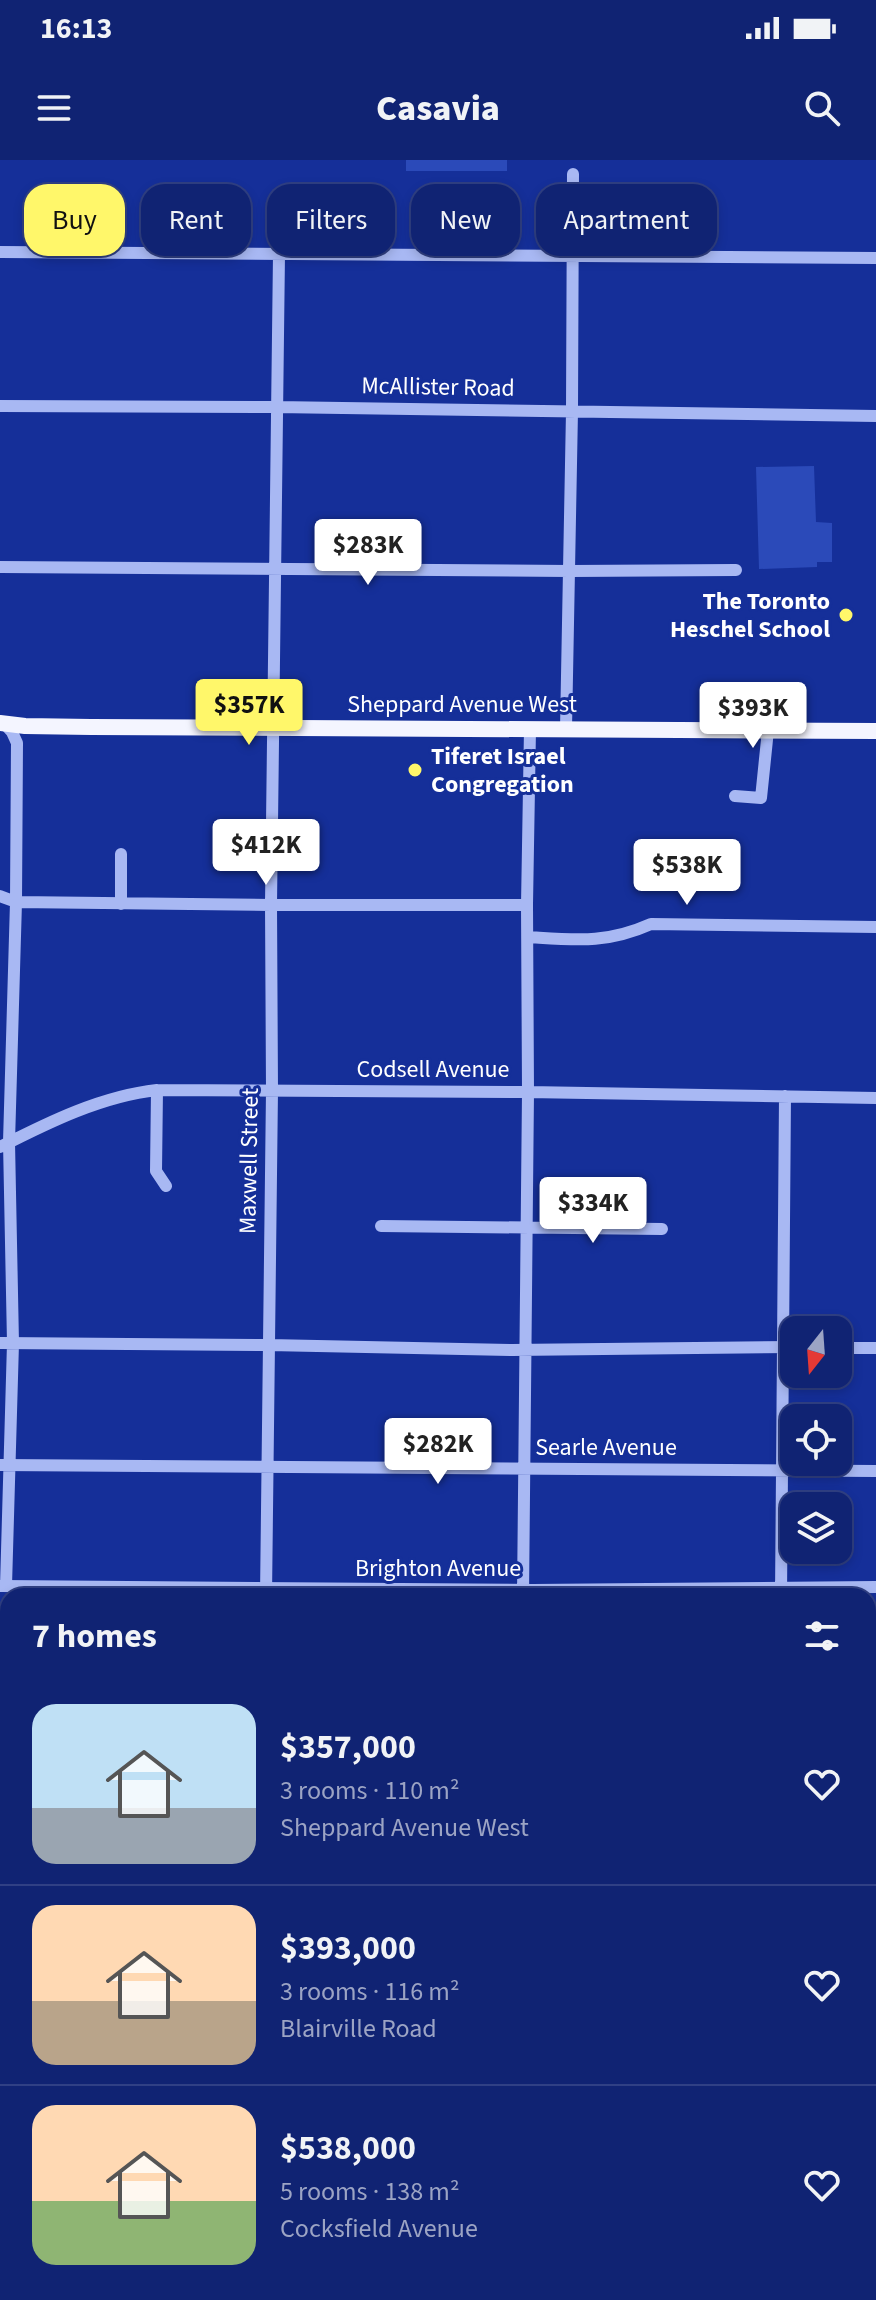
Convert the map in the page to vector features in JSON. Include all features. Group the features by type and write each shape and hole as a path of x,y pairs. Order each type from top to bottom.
{"main road":[{"name":"Sheppard Avenue West","path":"1,722 25,726 876,731"}],"street":[{"path":"566,729 573,174"},
{"path":"0,252 267,254"},
{"path":"395,255 876,258"},
{"name":"Maxwell Street","path":"266,1588 279,256"},
{"name":"McAllister Road","path":"0,406 876,416"},
{"path":"0,567 736,570"},
{"path":"1,722 12,732 17,743 16,902 6,1042 4,1145 6,1343 3,1586"},
{"path":"523,1588 530,729"},
{"path":"735,796 761,798 768,730"},
{"path":"121,854 121,904"},
{"path":"0,896 16,902 121,904 527,905"},
{"path":"528,937 589,940 628,934 651,924 876,927"},
{"path":"157,1090 156,1171 166,1186"},
{"name":"Codsell Avenue","path":"4,1145 105,1100 157,1090 876,1098"},
{"path":"785,1096 788,1316"},
{"path":"381,1226 662,1229"},
{"path":"6,1343 525,1349 780,1347"},
{"path":"852,1348 876,1348"},
{"name":"Searle Avenue","path":"4,1465 780,1470"},
{"name":"Searle Avenue","path":"852,1471 876,1471"},
{"path":"781,1588 783,1476"},
{"name":"Brighton Avenue","path":"3,1586 91,1588"}],"shaded area":[{"path":"406,160 507,160 507,171 406,171"},
{"path":"814,466 816,522 832,523 832,562 817,562 817,567 759,569 756,467"}],"place":[{"name":"The Toronto Heschel School","path":"846,615"},
{"name":"Tiferet Israel Congregation","path":"415,770"}]}
